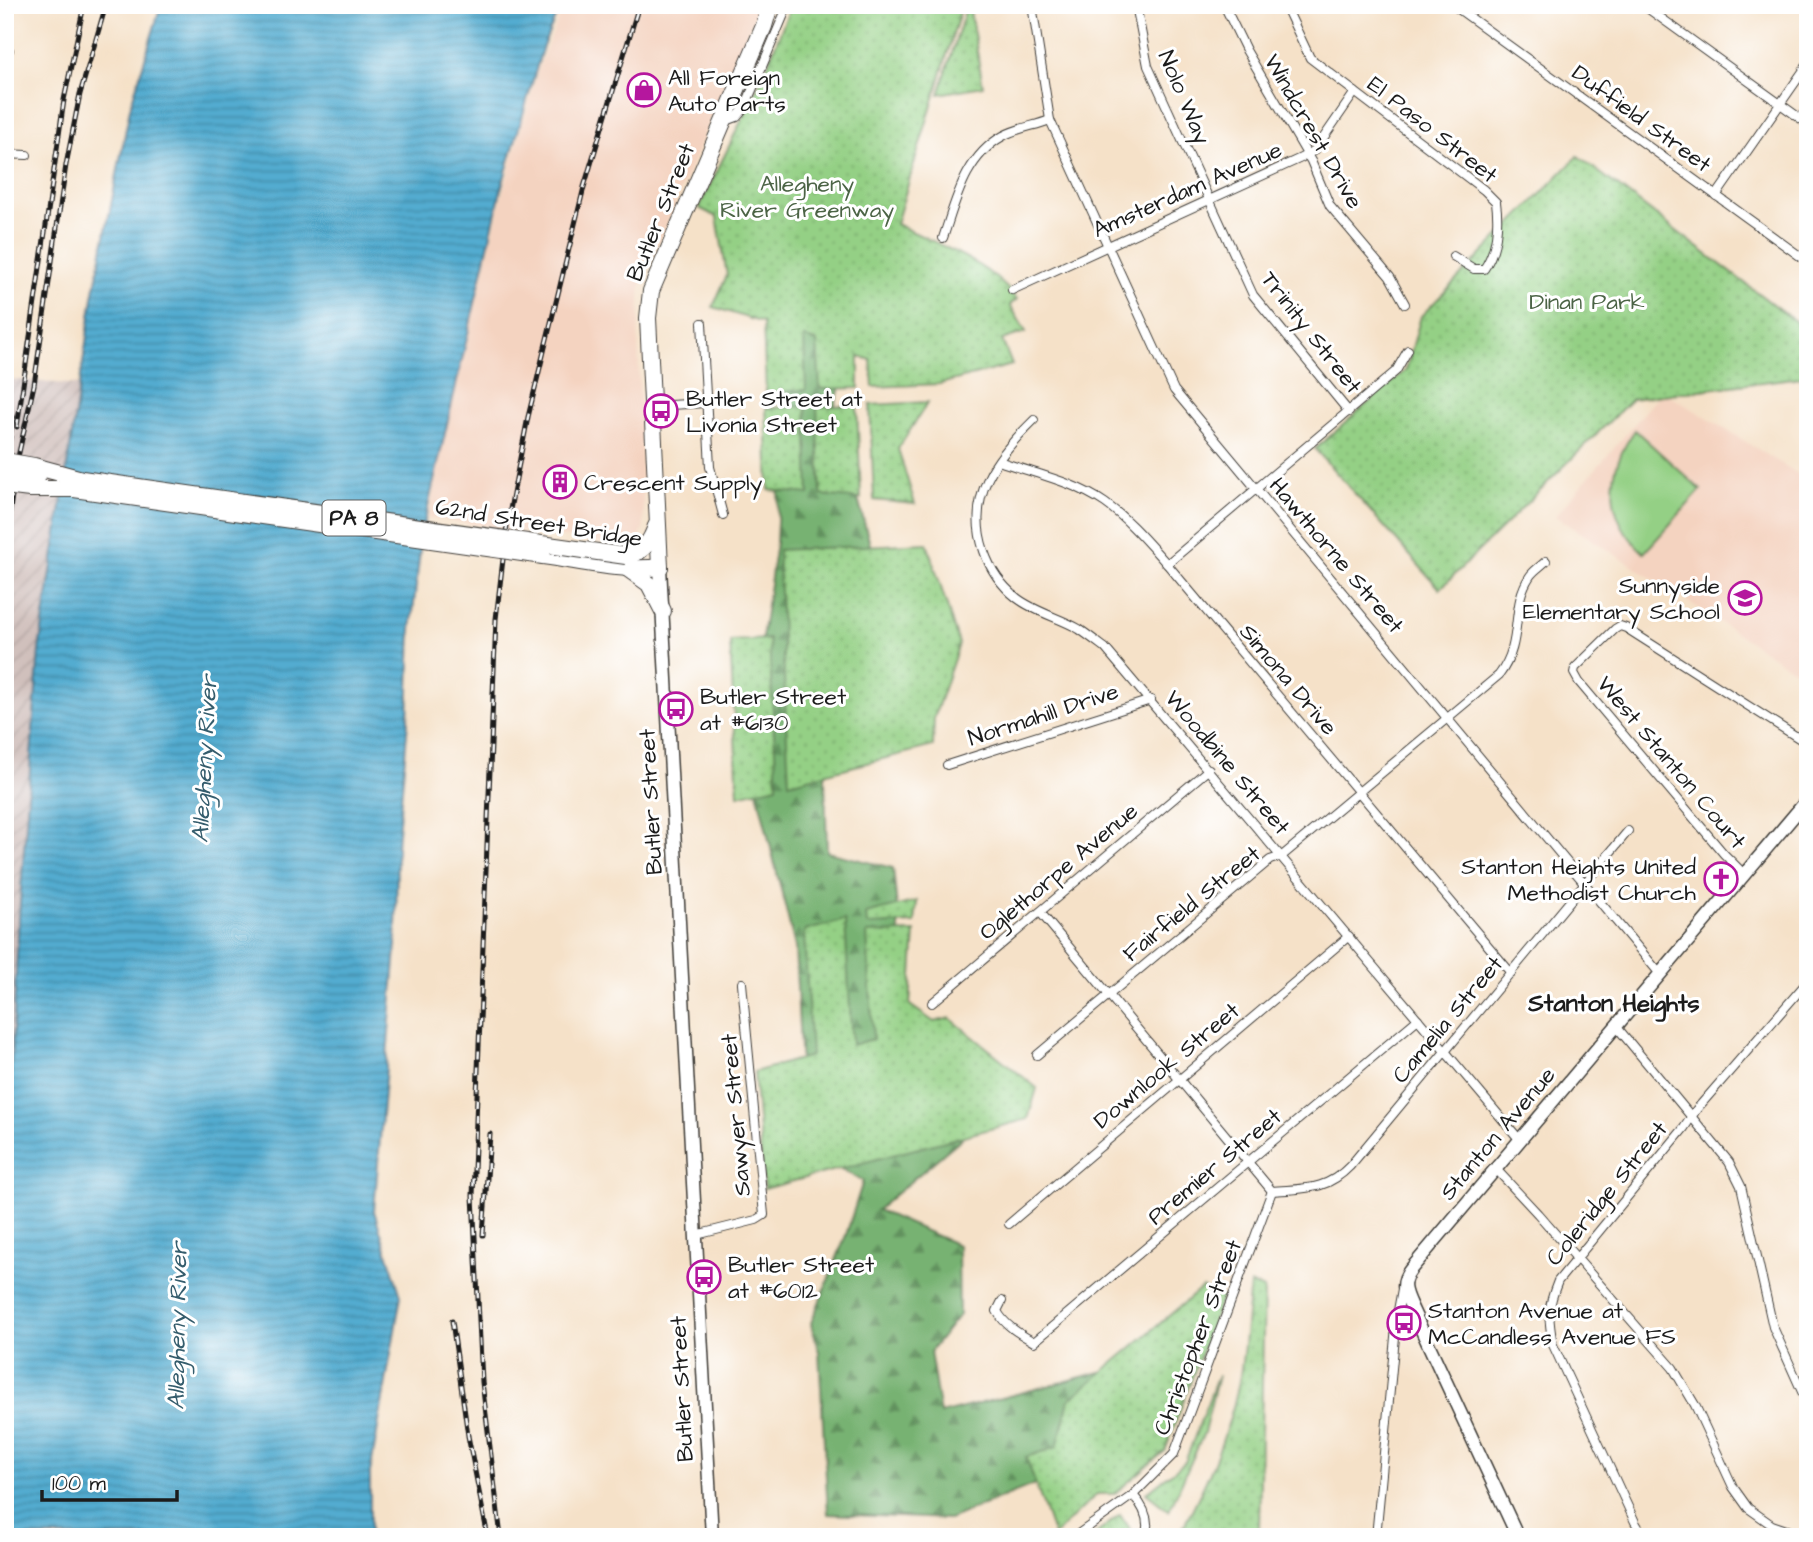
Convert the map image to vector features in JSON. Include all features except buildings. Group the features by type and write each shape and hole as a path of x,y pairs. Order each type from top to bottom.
{"highway":[{"name":"Butler Street","path":"660,567 648,308 651,291 764,26 770,5"},
{"name":"62nd Street Bridge","path":"5,461 42,468 78,484"},
{"path":"5,474 78,484"},
{"name":"62nd Street Bridge","path":"5,486 30,489 78,484 660,567"},
{"path":"658,521 652,538 634,563 653,590 663,611"}],"main road":[{"name":"Butler Street","path":"660,567 712,1537"},
{"name":"Stanton Avenue","path":"1402,1286 1406,1275 1495,1168 1808,799"},
{"path":"1402,1286 1518,1537"}],"street":[{"path":"723,121 737,117 744,109 788,5"},
{"name":"Hawthorne Street","path":"1032,5 1050,120 1174,390 1660,974"},
{"name":"Nolo Way","path":"1136,5 1147,66 1209,200"},
{"name":"Windcrest Drive","path":"1224,5 1245,50 1307,155 1330,206 1390,277 1405,304"},
{"name":"El Paso Street","path":"1285,5 1310,58 1484,190 1496,202 1496,233 1491,259 1484,269 1474,269 1453,256"},
{"name":"Duffield Street","path":"1453,5 1808,262"},
{"path":"1643,5 1808,124"},
{"path":"1716,196 1808,64"},
{"name":"Amsterdam Avenue","path":"1012,290 1307,155 1315,150 1354,92"},
{"path":"943,238 962,181 974,162 1004,135 1050,120"},
{"path":"5,154 27,155"},
{"name":"Trinity Street","path":"1209,200 1253,295 1349,412"},
{"path":"702,323 711,477 723,515"},
{"path":"1167,564 1396,371 1408,350"},
{"path":"652,406 706,403"},
{"name":"Woodbine Street","path":"1034,420 1011,443 985,484 979,508 981,541 988,564 1018,599 1079,629 1105,648 1520,1139"},
{"name":"Simona Drive","path":"999,461 1049,476 1105,503 1133,527 1511,973"},
{"name":"Fairfield Street","path":"1037,1055 1270,860 1282,856 1499,676 1509,663 1514,648 1520,596 1531,575 1546,561"},
{"name":"West Stanton Court","path":"1744,874 1724,855 1579,682 1574,673 1575,668 1620,626 1808,744"},
{"name":"Normahill Drive","path":"947,765 1151,700"},
{"name":"Oglethorpe Avenue","path":"932,1003 1209,769"},
{"name":"Camelia Street","path":"1272,1191 1322,1186 1338,1179 1628,831"},
{"path":"1040,912 1272,1191"},
{"name":"Downlook Street","path":"1009,1224 1349,936"},
{"name":"Coleridge Street","path":"1644,1537 1553,1345 1549,1303 1558,1281 1691,1117 1808,981"},
{"name":"Sawyer Street","path":"696,1236 755,1220 764,1215 742,983"},
{"name":"Premier Street","path":"1002,1301 997,1311 1002,1319 1020,1335 1034,1342 1418,1018"},
{"path":"1615,1026 1729,1162 1741,1186 1773,1327 1808,1405"},
{"path":"1495,1168 1673,1368 1695,1405 1732,1487 1748,1508 1772,1525 1807,1537"},
{"name":"Christopher Street","path":"1074,1537 1133,1495 1174,1454 1272,1191"},
{"path":"1376,1537 1402,1286"},
{"path":"1133,1495 1143,1506 1148,1527 1145,1537"}],"shaded area":[{"path":"564,5 759,5 641,285 638,340 644,527 640,538 625,546 428,518 443,442 504,187 540,63"},
{"path":"5,379 80,385 39,650 19,916 5,1179"},
{"name":"Sunnyside Elementary School","path":"1663,391 1808,480 1808,679 1555,516"}],"green space":[{"name":"Allegheny River Greenway","path":"791,5 962,5 896,224 977,264 1017,299 1010,305 1026,332 1002,340 1012,365 940,384 873,387 871,360 859,356 859,388 820,389 817,342 804,337 806,390 766,393 763,323 713,307 727,275 717,217 699,208 764,74"},
{"path":"967,5 983,86 939,94"},
{"name":"Dinan Park","path":"1578,156 1808,331 1808,376 1632,399 1440,589 1315,449 1406,370 1421,316"},
{"path":"879,257 834,408 873,556 823,701 827,852 893,868 908,1016 962,1138 877,1210 958,1245 959,1315 930,1352 940,1414 1139,1362 1062,1473 949,1519 828,1514 819,1352 811,1323 846,1235 863,1181 805,1150 795,947 750,762 761,645 776,543 783,404 784,284"},
{"path":"928,402 898,449 915,504 874,500 870,405"},
{"path":"857,405 861,499 821,495 817,407"},
{"path":"806,406 809,494 769,490 766,408"},
{"path":"1635,430 1701,490 1644,553 1622,524 1613,494 1618,462"},
{"path":"927,543 959,644 934,718 933,746 789,783 778,550"},
{"path":"769,639 777,786 738,795 730,641"},
{"path":"917,901 915,923 867,925 866,914"},
{"path":"845,920 852,1045 873,1039 867,933 915,932 910,1005 934,1022 950,1018 1037,1088 1028,1119 764,1189 754,1072 811,1056 804,931"},
{"path":"1250,1284 1264,1289 1259,1530 1234,1537 1178,1537 1214,1463 1228,1425 1242,1361"},
{"path":"1202,1288 1222,1297 1165,1451 1114,1494 1097,1494 1054,1536 1026,1457 1057,1447 1069,1400"},
{"path":"1218,1375 1204,1433 1169,1511 1146,1493 1185,1462"},
{"path":"1120,1515 1136,1537 1092,1537"}],"water":[{"name":"Allegheny River","path":"161,5 561,5 543,46 502,186 422,533 411,630 408,722 397,845 396,949 374,1211 401,1296 370,1473 370,1537 5,1537 5,1179 19,916 39,650 93,297 130,108"}],"railway":[{"path":"17,427 64,100 84,5"},
{"path":"5,546 16,466 34,385 66,165 80,94 106,5"},
{"path":"501,1537 482,1382 473,1196 496,619 507,525 528,417 584,187 639,5"},
{"path":"5,469 13,417"},
{"path":"483,1235 490,1134"},
{"path":"452,1321 468,1436 488,1537"}],"place":[{"name":"All Foreign Auto Parts","path":"644,90"},
{"name":"Butler Street at Livonia Street","path":"661,411"},
{"name":"Crescent Supply","path":"560,482"},
{"name":"Sunnyside Elementary School","path":"1745,598"},
{"name":"Butler Street at #6130","path":"676,709"},
{"name":"Stanton Heights United Methodist Church","path":"1721,879"},
{"name":"Butler Street at #6012","path":"704,1277"},
{"name":"Stanton Avenue at McCandless Avenue FS","path":"1404,1323"}],"district":[{"name":"Stanton Heights","path":"1614,1003"}]}
